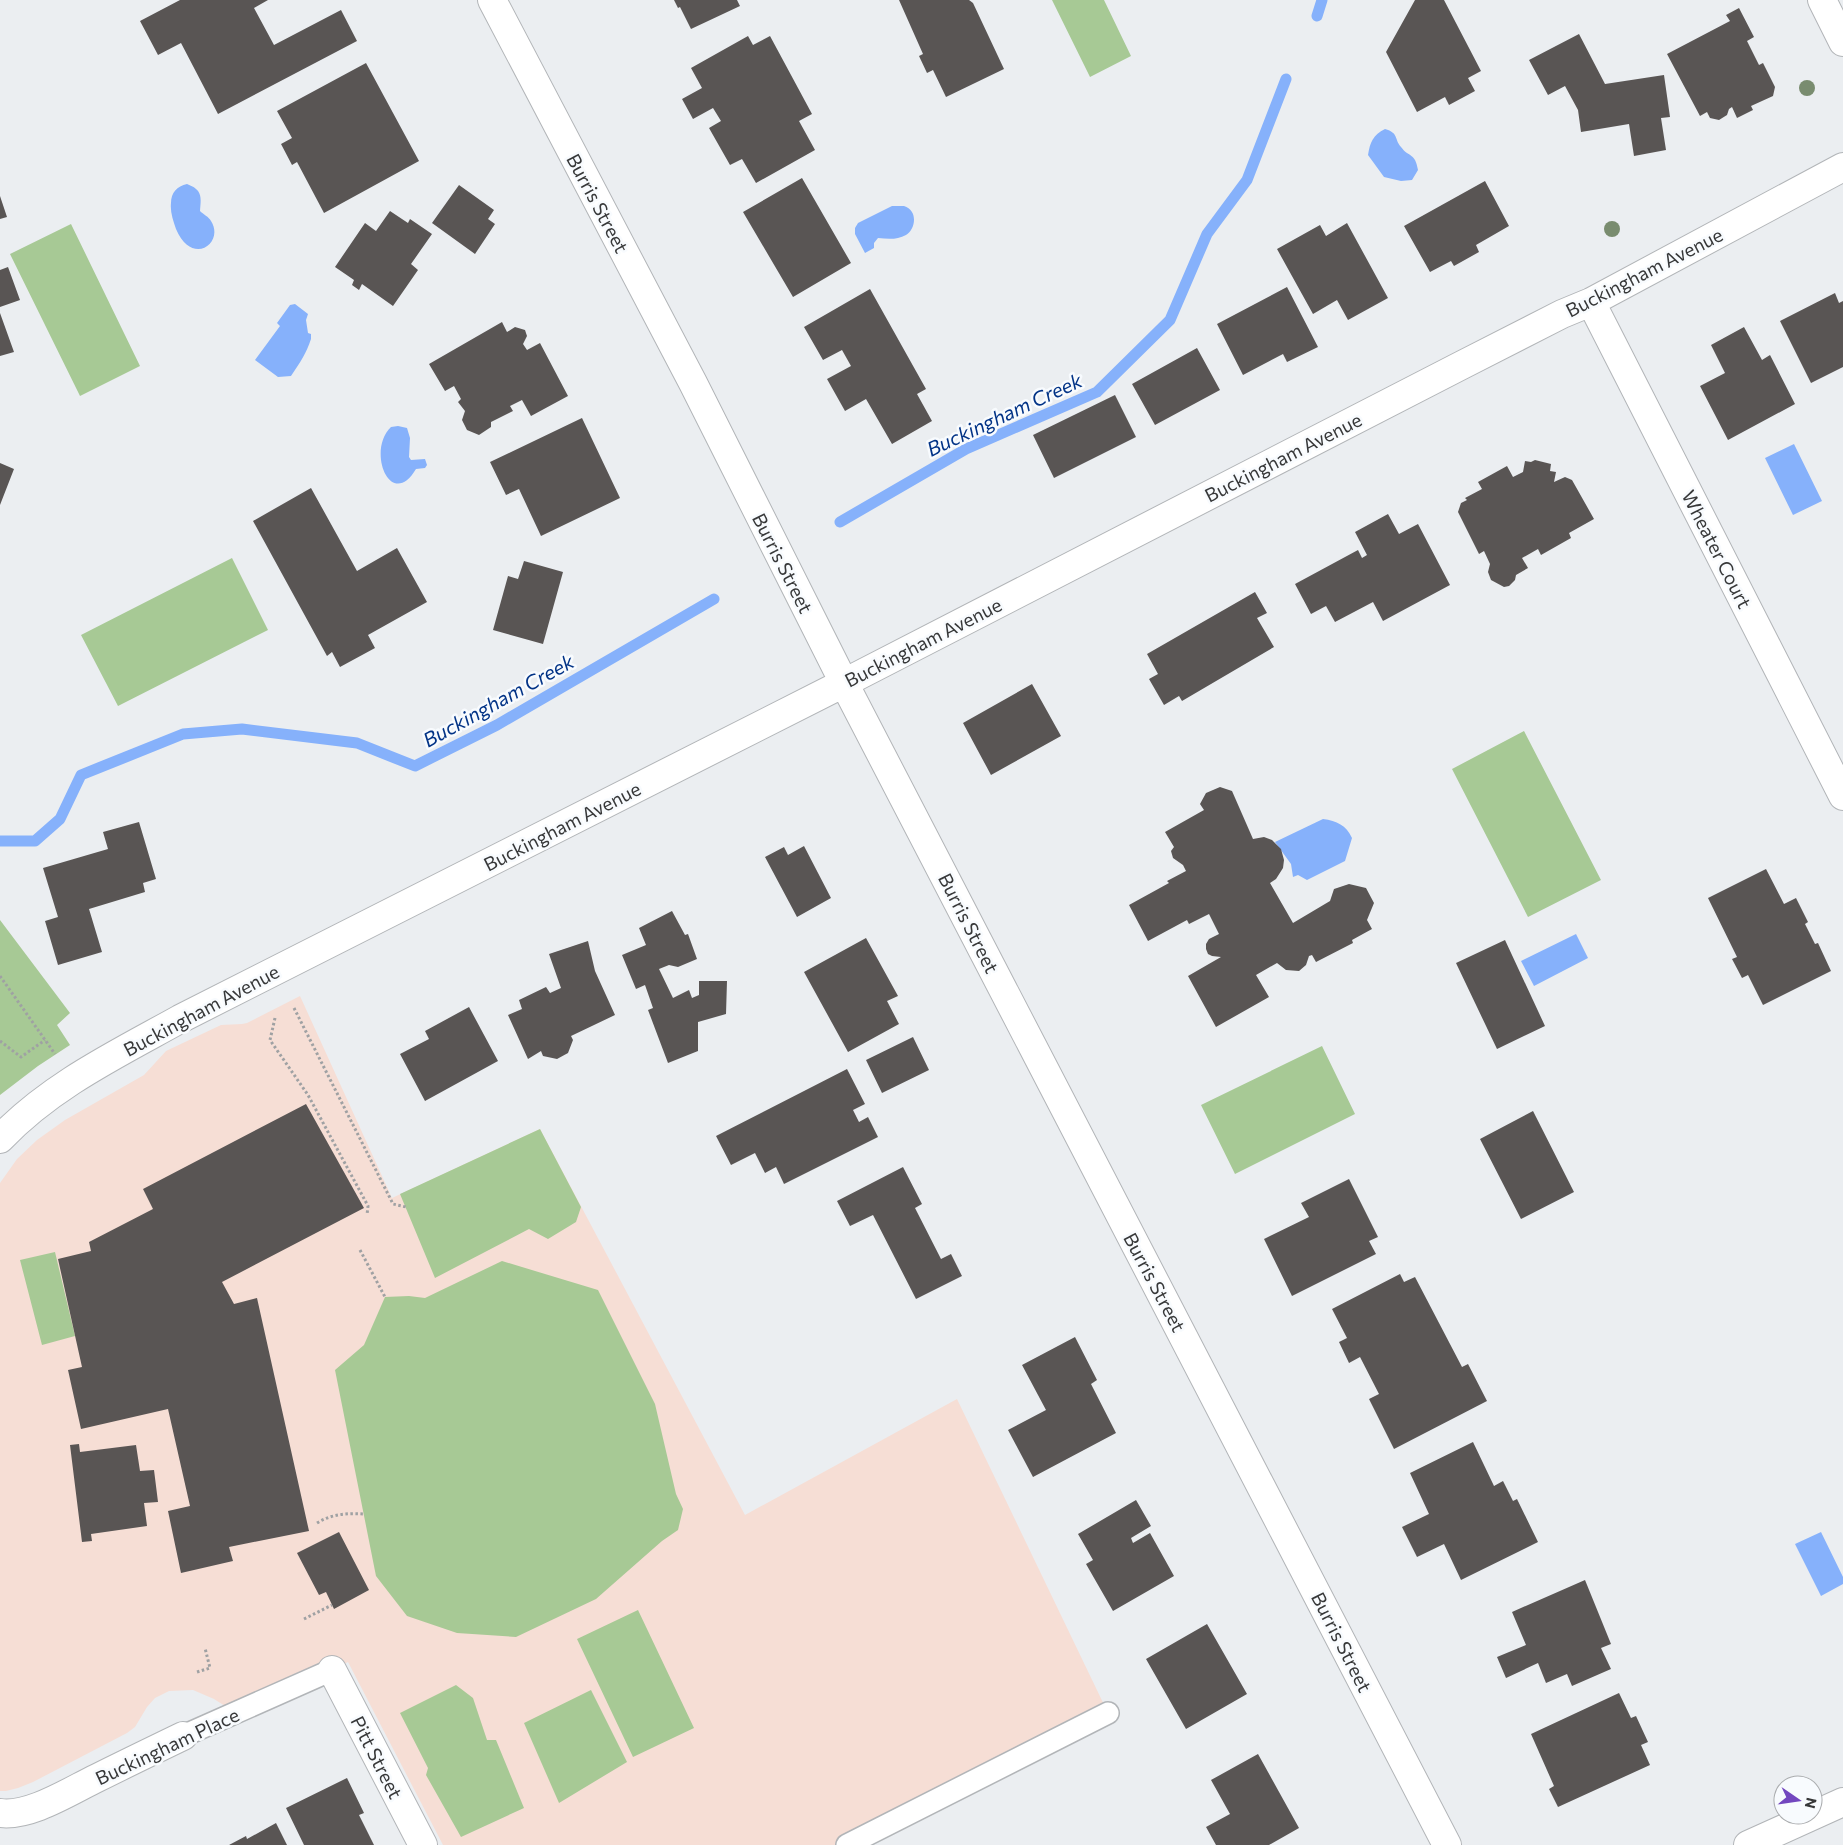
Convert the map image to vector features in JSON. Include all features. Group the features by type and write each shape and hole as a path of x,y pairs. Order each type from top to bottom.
{"street":[{"name":"Burris Street","path":"492,0 693,383 844,683 1447,1845"},
{"path":"1822,0 1843,42"},
{"name":"Buckingham Avenue","path":"5,1133 72,1079 180,1019 844,683 1562,314 1591,302 1843,167"},
{"name":"Wheater Court","path":"1591,302 1843,796"},
{"name":"Pitt Street","path":"332,1670 423,1845"},
{"name":"Buckingham Place","path":"0,1813 14,1813 40,1805 183,1736"},
{"path":"1748,1845 1843,1802"}],"lane":[{"name":"Buckingham Place","path":"183,1736 332,1670"},
{"path":"847,1845 1108,1713"}],"path":[{"path":"0,976 72,1079"},
{"path":"294,1008 393,1204 406,1207"},
{"path":"275,1018 270,1040 308,1095 368,1206 367,1215"},
{"path":"0,1041 21,1057 45,1040"},
{"path":"360,1250 385,1297"},
{"path":"317,1523 325,1518 350,1513 363,1514"},
{"path":"304,1619 332,1605"},
{"path":"197,1672 210,1668 205,1648"}],"shaded area":[{"path":"300,996 392,1198 540,1129 745,1515 957,1399 1108,1713 847,1845 443,1845 348,1662 332,1670 225,1706 193,1690 169,1691 155,1698 135,1727 127,1733 33,1782 18,1788 0,1791 0,1183 17,1159 37,1140 65,1120 144,1075 166,1051 221,1025 247,1023"}],"green space":[{"path":"1052,0 1104,0 1131,56 1090,77"},
{"path":"71,224 140,366 80,396 10,254"},
{"path":"232,558 268,630 118,706 81,635"},
{"path":"1524,731 1601,880 1528,917 1452,769"},
{"path":"0,920 70,1013 57,1025 70,1045 38,1066 0,1095"},
{"path":"1322,1046 1355,1114 1235,1174 1201,1105"},
{"path":"540,1129 581,1207 576,1222 548,1239 529,1229 435,1278 400,1194"},
{"path":"55,1252 75,1336 42,1345 20,1260"},
{"path":"502,1261 598,1290 655,1404 676,1494 683,1509 678,1530 662,1541 596,1599 516,1637 457,1633 407,1616 376,1576 335,1370 364,1345 385,1297 409,1296 425,1298"},
{"path":"638,1610 694,1728 633,1757 577,1639"},
{"path":"456,1685 473,1698 487,1740 496,1740 524,1808 461,1837 426,1775 428,1768 400,1713"},
{"path":"591,1690 627,1762 559,1803 524,1723"}],"water":[{"path":"1385,129 1394,134 1401,147 1415,160 1418,170 1412,180 1401,181 1384,177 1368,155 1373,139"},
{"path":"187,184 196,189 200,194 200,211 210,220 214,229 214,237 205,248 190,247 183,240 176,229 171,213 173,193 178,188"},
{"path":"892,206 904,206 912,211 914,220 912,228 906,235 899,238 878,238 874,243 874,248 865,253 855,234 855,228 858,223"},
{"path":"295,304 308,314 306,320 311,339 303,358 291,376 278,377 255,360 280,326 277,323 290,305"},
{"path":"391,427 407,428 410,438 409,457 411,460 425,459 427,465 425,468 416,469 407,480 398,484 385,473 381,462 381,450 384,437"},
{"path":"1794,444 1822,501 1793,515 1765,458"},
{"path":"1323,819 1340,824 1352,838 1345,861 1307,880 1298,875 1293,877 1291,864 1275,842"},
{"path":"1576,934 1588,958 1534,986 1521,961"},
{"path":"1821,1532 1843,1577 1843,1584 1821,1596 1795,1544"}],"building":[{"path":"180,0 268,0 254,8 274,45 341,10 357,41 218,114 181,43 158,55 140,21"},
{"path":"674,0 737,0 740,6 691,29 680,7 678,8"},
{"path":"899,0 969,0 973,3 1004,69 946,97 933,70 927,73 919,56 923,54"},
{"path":"1415,0 1444,0 1481,71 1468,78 1475,91 1449,105 1445,97 1417,112 1386,52"},
{"path":"1739,8 1754,37 1747,41 1759,65 1763,63 1775,87 1773,96 1751,106 1753,110 1737,118 1732,107 1727,115 1719,120 1710,118 1707,112 1700,116 1667,54 1730,21 1726,15"},
{"path":"1579,34 1605,84 1664,75 1670,117 1661,118 1666,150 1634,156 1629,124 1581,132 1578,110 1565,86 1548,95 1529,60"},
{"path":"748,36 753,45 770,36 812,114 799,121 815,150 756,183 742,159 730,165 709,128 721,121 713,108 693,119 682,99 702,88 691,68"},
{"path":"366,63 419,161 324,213 297,162 292,165 281,144 292,138 277,111"},
{"path":"802,178 851,263 793,297 743,212"},
{"path":"1485,181 1509,226 1476,245 1479,252 1454,266 1451,261 1430,272 1404,226"},
{"path":"459,185 494,210 488,219 495,224 475,254 432,223"},
{"path":"0,196 7,217 0,219"},
{"path":"390,211 408,223 410,219 432,234 411,264 418,270 393,306 362,284 359,290 352,285 354,280 335,267 365,223 376,231"},
{"path":"1347,223 1388,298 1348,320 1337,300 1313,314 1277,249 1320,225 1326,236"},
{"path":"8,267 20,300 0,307 0,270"},
{"path":"1287,287 1318,347 1287,362 1283,354 1243,375 1217,324"},
{"path":"870,289 926,389 917,394 932,421 892,444 866,399 845,411 827,379 851,366 842,350 823,360 804,327"},
{"path":"1835,293 1839,303 1843,301 1843,367 1811,383 1780,321"},
{"path":"0,313 14,352 0,356"},
{"path":"502,322 507,332 515,327 525,330 527,336 523,344 527,350 540,343 568,396 531,416 522,400 510,406 513,411 491,422 491,427 479,435 467,430 462,420 465,411 458,402 461,399 454,386 445,391 429,364"},
{"path":"1744,327 1762,360 1770,355 1795,404 1728,440 1700,386 1725,373 1711,345"},
{"path":"1197,348 1220,390 1155,425 1132,384"},
{"path":"1115,395 1136,437 1054,478 1033,435"},
{"path":"582,418 620,498 541,536 519,489 506,495 490,462"},
{"path":"1535,460 1551,464 1550,471 1556,472 1554,482 1565,477 1572,480 1594,519 1569,533 1571,538 1541,555 1538,549 1522,558 1528,568 1516,575 1515,580 1509,586 1504,587 1491,580 1488,572 1490,564 1484,551 1479,554 1458,512 1461,503 1467,500 1465,498 1482,489 1478,482 1507,466 1513,477 1523,472 1525,461 1531,462"},
{"path":"0,463 14,469 0,505"},
{"path":"311,488 357,571 397,548 427,602 368,635 375,648 340,667 332,652 327,656 253,521"},
{"path":"1388,514 1399,534 1418,524 1450,585 1383,621 1373,602 1335,622 1326,606 1311,614 1295,584 1358,550 1362,558 1367,555 1355,532"},
{"path":"524,561 563,572 543,644 493,630 508,576 518,579"},
{"path":"1255,592 1267,613 1257,618 1274,647 1182,701 1179,696 1164,705 1149,679 1158,674 1147,654"},
{"path":"1032,684 1061,736 991,775 963,723"},
{"path":"1220,787 1232,791 1253,839 1264,837 1272,840 1281,849 1284,860 1283,868 1276,879 1270,883 1293,923 1330,901 1334,889 1349,884 1366,888 1374,903 1367,920 1372,929 1352,940 1353,943 1316,962 1312,955 1309,956 1306,965 1299,971 1286,970 1277,963 1256,975 1269,997 1216,1027 1188,976 1221,957 1208,954 1206,949 1209,939 1219,934 1209,914 1189,924 1187,920 1148,941 1129,905 1169,883 1167,881 1186,871 1183,865 1173,858 1171,851 1174,847 1165,832 1204,810 1200,804 1206,793"},
{"path":"139,822 156,879 143,883 145,892 89,909 102,952 58,965 45,921 58,917 43,868 108,849 103,832"},
{"path":"804,846 831,898 797,917 765,857 784,847 788,855"},
{"path":"1766,869 1784,904 1796,898 1808,922 1805,924 1815,944 1818,943 1831,971 1763,1005 1748,975 1742,978 1732,959 1737,957 1708,898"},
{"path":"672,911 685,935 688,934 697,959 678,967 669,965 659,969 673,998 689,990 692,998 699,995 699,981 727,981 726,1014 698,1022 698,1051 668,1063 648,1010 653,1008 645,985 636,989 622,955 646,945 639,928"},
{"path":"866,938 898,996 887,1001 899,1024 848,1052 804,972"},
{"path":"1505,940 1545,1026 1497,1049 1456,963"},
{"path":"588,941 595,971 615,1015 571,1036 573,1040 568,1053 557,1059 543,1056 541,1051 528,1059 508,1015 522,1009 519,1000 546,987 550,993 561,988 549,954"},
{"path":"469,1007 498,1061 425,1101 400,1054 429,1039 425,1031"},
{"path":"913,1037 929,1070 882,1093 866,1060"},
{"path":"847,1069 865,1104 853,1110 859,1122 868,1117 878,1137 784,1184 776,1167 765,1173 755,1153 731,1165 716,1136"},
{"path":"306,1104 364,1208 222,1282 234,1304 257,1298 309,1531 229,1547 233,1561 181,1573 168,1511 190,1506 168,1409 81,1429 68,1370 82,1367 58,1259 91,1251 89,1242 153,1209 143,1189"},
{"path":"1533,1111 1574,1192 1521,1219 1480,1139"},
{"path":"903,1167 922,1204 915,1208 941,1259 951,1254 962,1276 916,1299 873,1215 850,1226 837,1201"},
{"path":"1349,1179 1378,1237 1369,1241 1376,1254 1292,1296 1264,1239 1309,1217 1301,1203"},
{"path":"1400,1274 1404,1282 1415,1277 1462,1367 1468,1364 1487,1401 1394,1449 1369,1399 1379,1394 1360,1357 1349,1363 1339,1342 1347,1338 1332,1309"},
{"path":"1075,1337 1097,1380 1091,1384 1116,1433 1033,1477 1008,1430 1046,1410 1022,1365"},
{"path":"1473,1442 1494,1486 1503,1481 1513,1501 1517,1499 1538,1542 1461,1580 1444,1544 1417,1557 1402,1527 1429,1514 1410,1473"},
{"path":"79,1444 80,1452 136,1445 140,1471 154,1470 158,1502 144,1503 147,1526 91,1534 92,1541 82,1542 70,1445"},
{"path":"1136,1500 1151,1526 1131,1538 1133,1543 1150,1533 1174,1576 1113,1611 1086,1564 1093,1560 1078,1534"},
{"path":"339,1532 369,1590 334,1609 326,1592 319,1595 297,1553"},
{"path":"1585,1580 1611,1644 1601,1648 1611,1669 1572,1686 1567,1674 1546,1683 1538,1663 1506,1678 1497,1657 1526,1645 1512,1612"},
{"path":"1207,1624 1247,1694 1186,1729 1146,1659"},
{"path":"1619,1693 1631,1718 1636,1716 1648,1742 1641,1745 1650,1765 1558,1807 1549,1789 1554,1786 1531,1734"},
{"path":"1258,1754 1299,1828 1269,1845 1216,1845 1206,1827 1230,1814 1211,1780"},
{"path":"347,1778 364,1813 359,1815 374,1845 304,1845 286,1808"},
{"path":"276,1823 287,1845 229,1845 246,1836 247,1839"}],"waterway":[{"name":"Buckingham Creek","path":"1317,16 1322,0"},
{"name":"Buckingham Creek","path":"840,522 966,449 1097,392 1170,320 1207,234 1247,180 1286,79"},
{"name":"Buckingham Creek","path":"0,841 35,841 60,819 81,775 183,734 242,729 357,743 415,766 497,725 714,599"}]}
